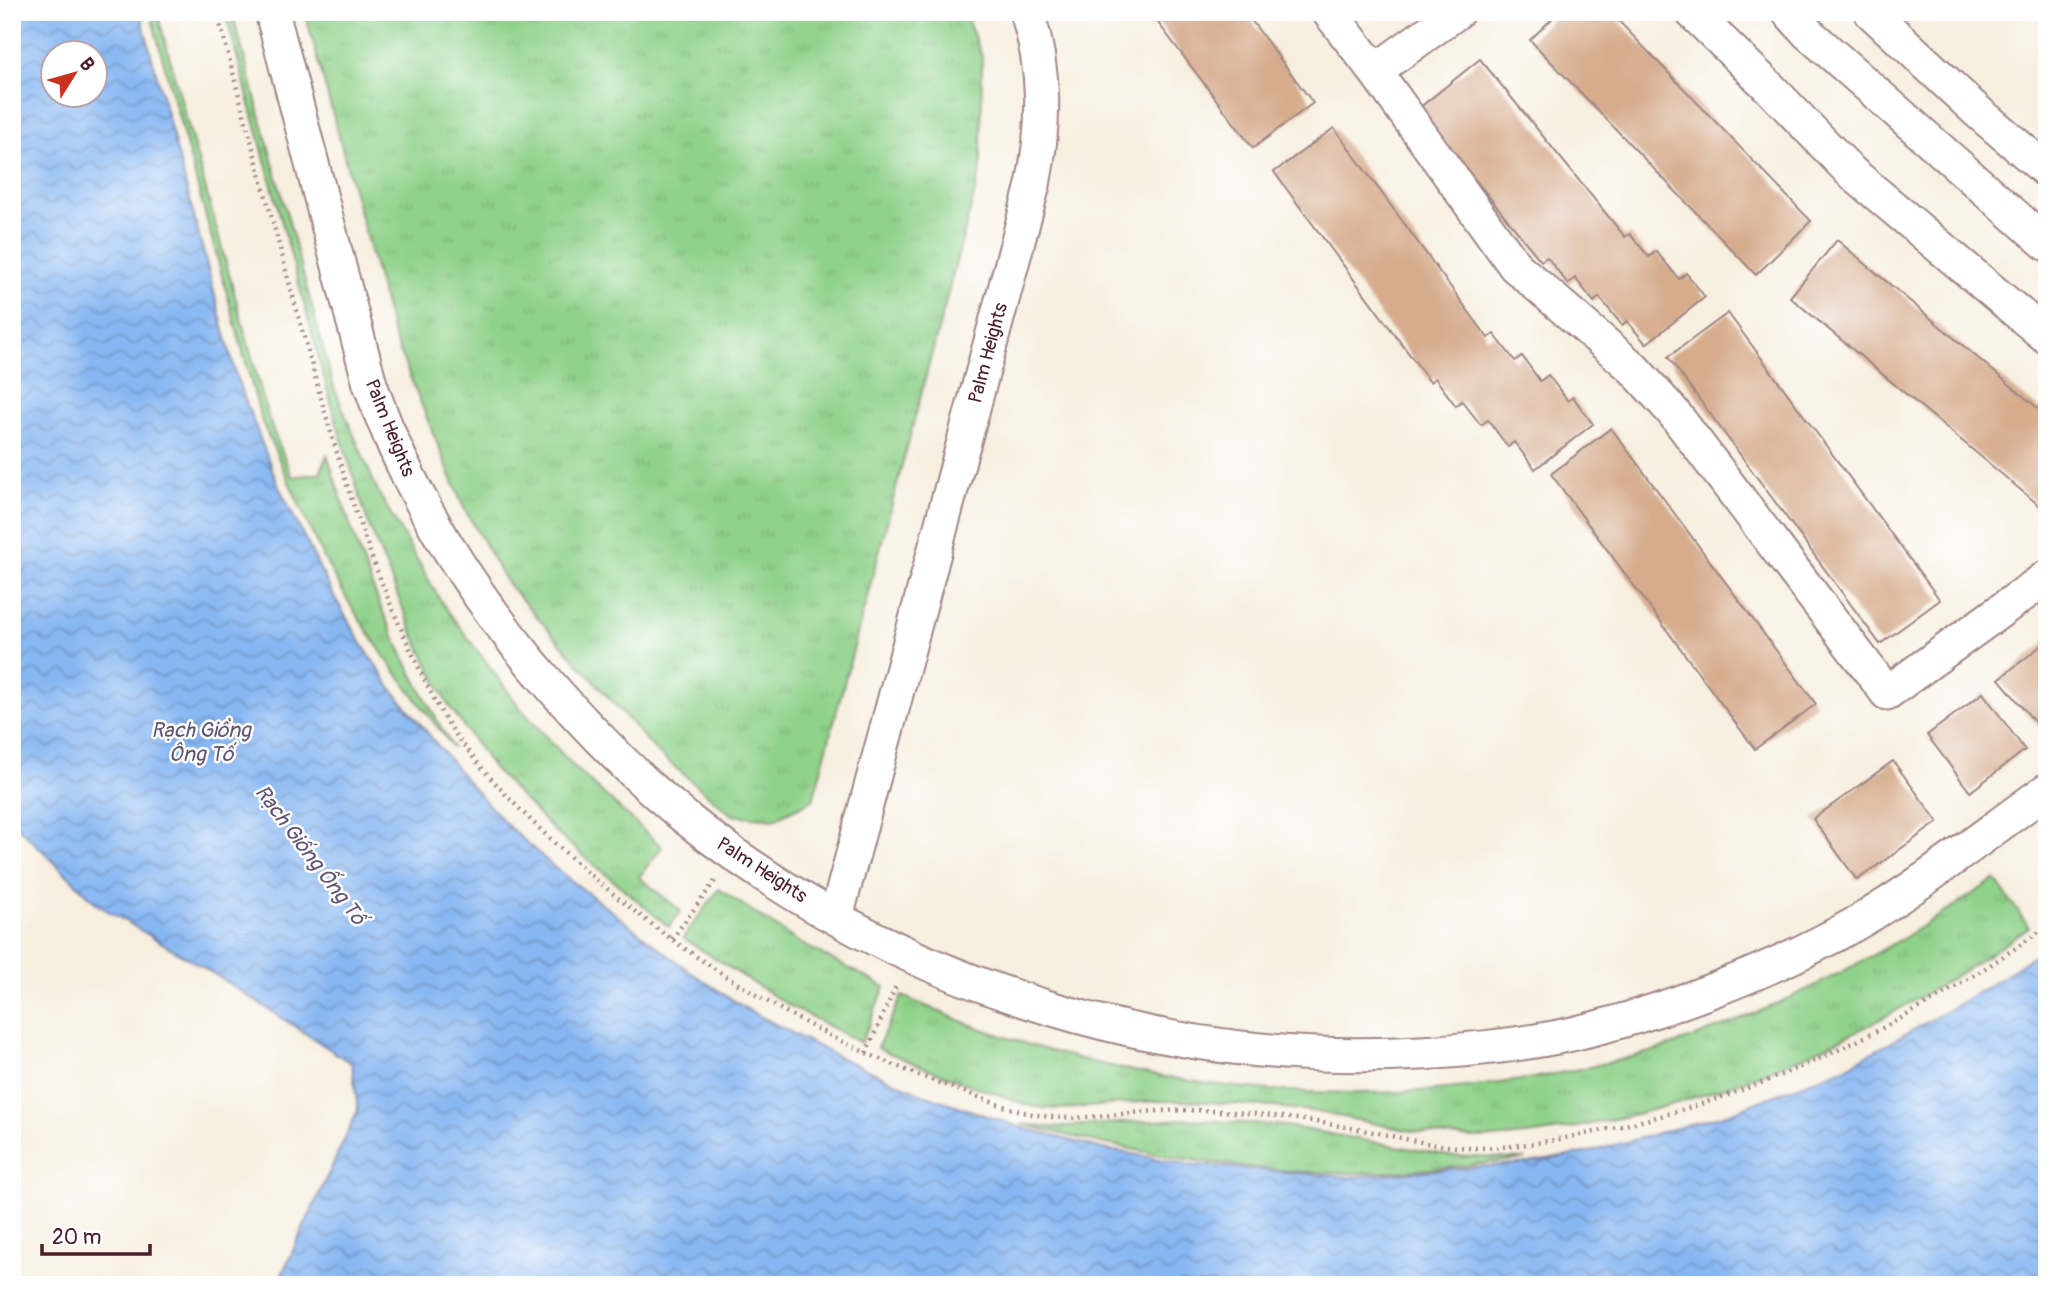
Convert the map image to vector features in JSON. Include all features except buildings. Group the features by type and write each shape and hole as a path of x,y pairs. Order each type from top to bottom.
{"street":[{"name":"Palm Heights","path":"272,12 370,384 396,451 444,542 495,617 528,658 566,703 628,767 706,833 747,862 836,917 1033,185 1043,122 1042,85 1027,12"},
{"path":"1329,12 1375,71 1515,266 1633,368 1673,412 1887,693 2047,577"},
{"path":"1375,71 1457,12"},
{"path":"1692,12 1852,173 2047,337"},
{"path":"1788,12 1918,132 2047,244"},
{"path":"1871,12 2047,171"},
{"path":"836,917 932,965 996,991 1088,1020 1145,1032 1243,1048 1331,1055 1406,1054 1487,1048 1530,1042 1615,1022 1707,991 1805,950 1890,902 2047,790"}],"path":[{"path":"216,12 335,450 360,527 425,682 460,740 488,776 539,829 603,885 672,939 763,1000 866,1053 906,1072 984,1099 1023,1112 1051,1117 1077,1118 1194,1109 1306,1120 1431,1144 1468,1148 1508,1147 1544,1143 1628,1125 1698,1107 1770,1081 1884,1029 1942,996 2047,926"},
{"path":"672,939 716,880"},
{"path":"866,1053 896,985"}],"green space":[{"path":"150,12 157,12 269,420 292,477 320,473 327,455 377,597 403,656 453,748 384,656 351,606 322,555 262,422"},
{"path":"225,12 232,12 334,388 378,492 442,603 522,710 575,768 662,847 639,877 681,911 669,927 554,831 494,769 447,703 413,633 367,520 334,414"},
{"path":"305,12 964,12 982,56 981,169 813,800 774,819 732,815 657,752 506,582 463,506 393,335"},
{"path":"1995,879 2029,927 1930,991 1879,1020 1774,1069 1719,1089 1663,1107 1540,1133 1490,1138 1452,1137 1301,1110 1197,1102 1152,1101 1044,1108 948,1077 877,1048 902,996 982,1029 1053,1051 1124,1069 1197,1082 1271,1090 1345,1093 1419,1091 1492,1084 1565,1072 1641,1055 1753,1014 1877,953"},
{"path":"719,889 800,943 885,987 861,1043 788,1005 683,938"},
{"path":"1187,1119 1286,1126 1451,1156 1526,1159 1391,1172 1305,1172 1182,1158 1021,1124 1052,1127"}],"water":[{"name":"Rạch Giồng Ông Tố","path":"12,12 140,12 237,379 279,487 332,593 362,644 391,688 466,780 509,827 554,867 692,973 750,1011 832,1054 920,1093 1020,1127 1104,1149 1187,1164 1348,1177 1530,1163 1590,1152 1727,1114 1844,1068 1948,1010 2047,946 2047,1285 277,1285 358,1110 352,1064 219,977 98,905 12,821"}],"water label":[{"name":"Rạch Giống Ống Tố","path":"310,855"}]}
